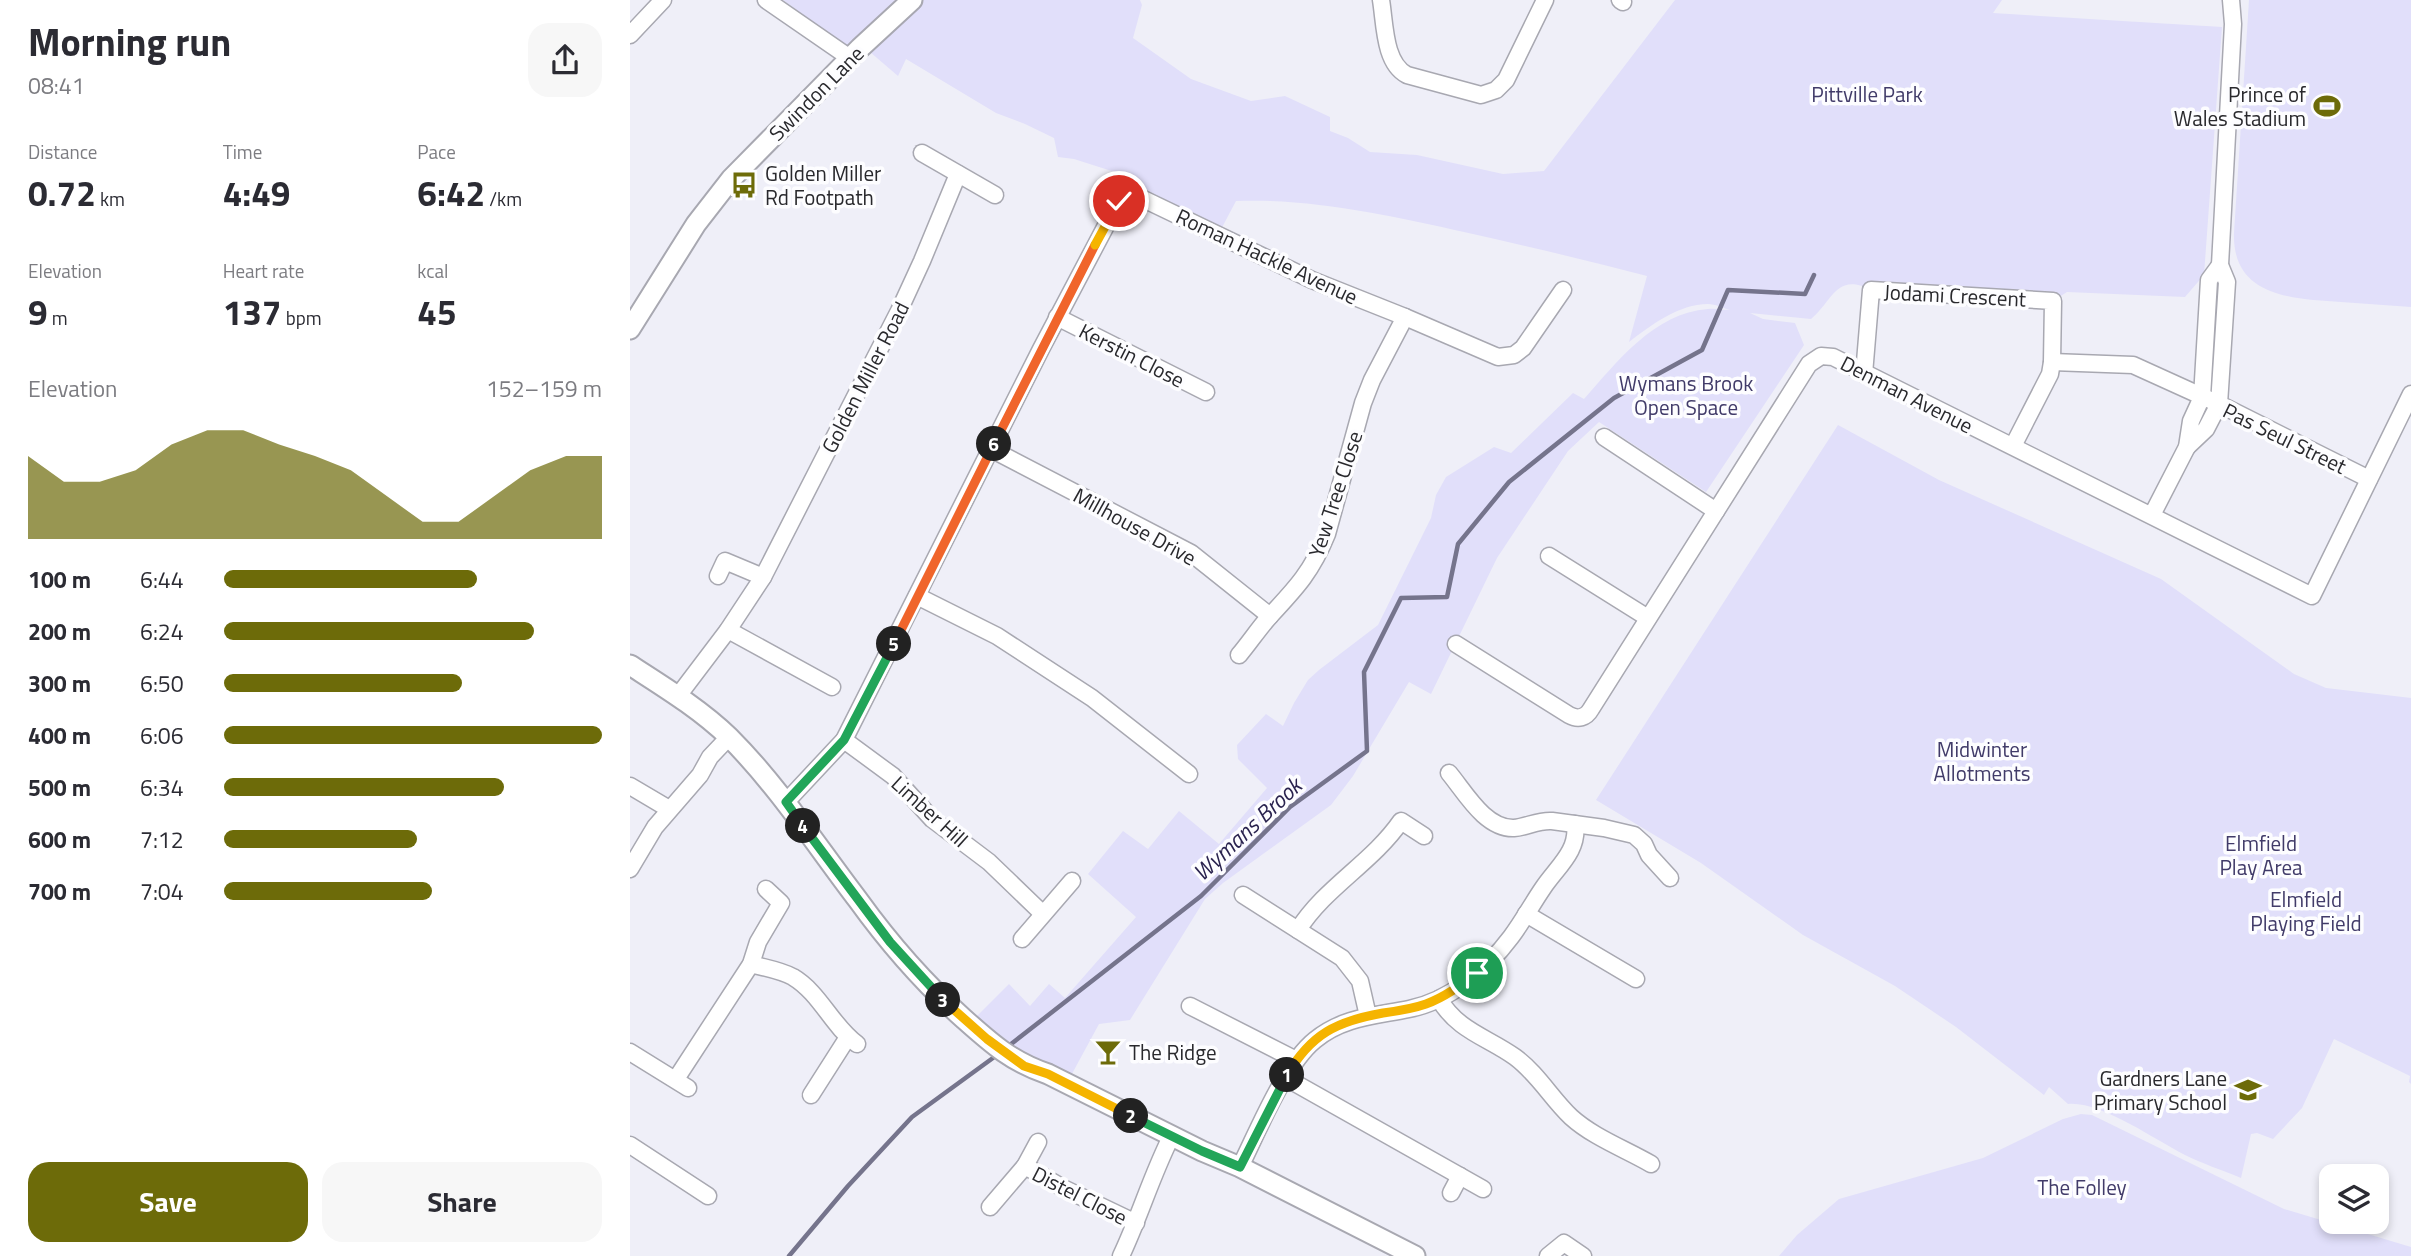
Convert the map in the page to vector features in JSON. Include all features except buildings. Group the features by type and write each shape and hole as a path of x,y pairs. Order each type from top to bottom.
{"street":[{"path":"630,34 663,0"},
{"path":"766,0 855,53"},
{"name":"Swindon Lane","path":"630,329 696,224 731,179 855,53 912,0"},
{"path":"1381,0 1392,59 1398,70 1407,75 1481,95 1496,90 1506,80 1545,0"},
{"path":"2187,447 2206,429 2219,404 2227,282 2220,265 2233,24 2231,0"},
{"path":"922,153 995,195"},
{"name":"Golden Miller Road","path":"678,696 728,630 763,577 898,311 958,174"},
{"name":"Roman Hackle Avenue","path":"786,802 844,740 1057,317 1119,201 1129,193 1312,280 1490,355 1506,357 1524,348 1563,290"},
{"path":"2152,515 2187,447 2191,421 2202,397 2209,280 2220,265"},
{"name":"Jodami Crescent","path":"1864,374 1871,289 2053,300 2050,374 2012,446"},
{"name":"Kerstin Close","path":"1057,317 1206,392"},
{"name":"Yew Tree Close","path":"1239,655 1301,583 1320,551 1363,403 1405,317"},
{"name":"Denman Avenue","path":"1457,644 1569,715 1580,718 1591,709 1812,360 1821,356 1833,357 2312,596 2411,394"},
{"name":"Pas Seul Street","path":"2052,362 2133,365 2219,404 2369,479"},
{"path":"1604,438 1716,511"},
{"name":"Millhouse Drive","path":"991,449 1191,553 1270,616"},
{"path":"731,545 722,568 763,577"},
{"path":"1549,556 1648,618"},
{"path":"917,596 997,636 1092,698 1189,774"},
{"path":"728,630 832,687"},
{"path":"630,665 678,696 729,737 786,802 890,942 942,999 1007,1055 1024,1066 1048,1074 1202,1151 1240,1167 1415,1256"},
{"path":"630,869 669,809 729,737"},
{"name":"Limber Hill","path":"844,740 893,776 932,819 989,862 1043,914"},
{"path":"1448,773 1486,818 1499,826 1513,828 1542,820 1634,835 1670,878"},
{"path":"630,786 669,809"},
{"path":"1298,929 1311,909 1377,850 1401,821 1424,836"},
{"path":"1240,1167 1296,1060 1312,1042 1324,1032 1349,1020 1410,1009 1439,999 1490,962 1511,937 1573,848 1575,824"},
{"path":"1022,939 1072,881"},
{"path":"630,1052 682,1084 751,964 758,942 781,903 766,889"},
{"path":"1243,895 1348,963 1360,981 1368,1016"},
{"path":"1526,914 1636,979"},
{"path":"751,964 795,978 852,1041 811,1094"},
{"path":"1439,999 1448,1015 1515,1057 1529,1069 1574,1119 1651,1164"},
{"path":"1191,1006 1296,1060"},
{"path":"1286,1078 1483,1189"},
{"path":"1121,1256 1172,1135"},
{"name":"Distel Close","path":"989,1207 1025,1166 1038,1142"},
{"path":"630,1145 709,1196"},
{"name":"Distel Close","path":"1025,1166 1063,1188 1136,1223"},
{"path":"1451,1193 1460,1176"},
{"path":"1548,1256 1564,1243 1583,1256"}],"green space":[{"path":"783,0 1140,0 1142,5 1133,38 1191,79 1251,101 1285,96 1330,117 1330,131 1348,138 1370,152 1417,155 1503,174 1544,171 1675,0 2002,0 1993,13 2222,27 2204,275 2185,297 2067,292 2053,301 1871,290 1850,284 1836,291 1811,319 1750,313 1763,319 1795,323 1804,345 1706,492 1599,422 1568,451 1497,558 1431,694 1409,682 1353,776 1331,805 1205,899 1130,1020 1099,1024 1067,1083 969,1024 1009,984 1030,1006 1049,984 1065,998 1136,917 1088,874 1123,831 1148,849 1179,811 1219,844 1267,788 1238,759 1237,745 1266,714 1283,726 1308,680 1378,625 1431,518 1436,495 1446,477 1494,447 1511,453 1573,393 1584,399 1623,355 1654,329 1689,312 1730,310 1708,304 1687,308 1656,323 1629,342 1647,276 1409,220 1293,202 1236,201 1218,235 1128,193 1121,174 1074,159 1058,157 1054,138 996,113 906,59 898,76 863,46 846,47"},
{"name":"Prince of Wales Stadium","path":"2249,0 2411,0 2411,307 2286,296 2254,282 2243,270 2236,254 2234,233"},
{"name":"Midwinter Allotments","path":"1838,425 1939,480 2161,579 2294,674 2326,688 2411,698 2411,1084 2410,1076 2334,1039 2302,1108 2273,1139 2257,1133 2251,1134 2241,1178 2185,1155 2112,1115 2081,1105 2068,1104 2049,1087 2044,1095 1956,1027 1895,986 1803,935 1701,863 1596,800"},
{"name":"The Folley","path":"2081,1114 2092,1115 2284,1209 2319,1219 2319,1234 2368,1234 2411,1247 2411,1256 1779,1256 1797,1235 1839,1199 1983,1158 2063,1119"}],"waterway":[{"name":"Wymans Brook","path":"1006,1048 1201,896 1290,807 1367,751 1364,672 1401,598 1447,597 1458,544 1509,482 1614,398 1702,350 1728,290 1805,294 1814,275"},
{"name":"Wymans Brook","path":"789,1256 848,1186 912,1117 997,1055"}],"place":[{"name":"Prince of Wales Stadium","path":"2327,106"},
{"name":"Golden Miller Rd Footpath","path":"744,185"},
{"name":"The Ridge","path":"1108,1052"},
{"name":"Gardners Lane Primary School","path":"2248,1090"}],"route":[{"path":"1119,201 1041,349 844,740 786,802 890,942 942,999 1007,1055 1024,1066 1048,1074 1202,1151 1240,1167 1296,1060 1324,1032 1349,1020 1425,1005 1452,992 1477,973"}],"park label":[{"name":"Pittville Park","path":"1867,94"},
{"name":"Wymans Brook Open Space","path":"1686,395"},
{"name":"Elmfield Play Area","path":"2261,855"},
{"name":"Elmfield Playing Field","path":"2306,911"}]}
